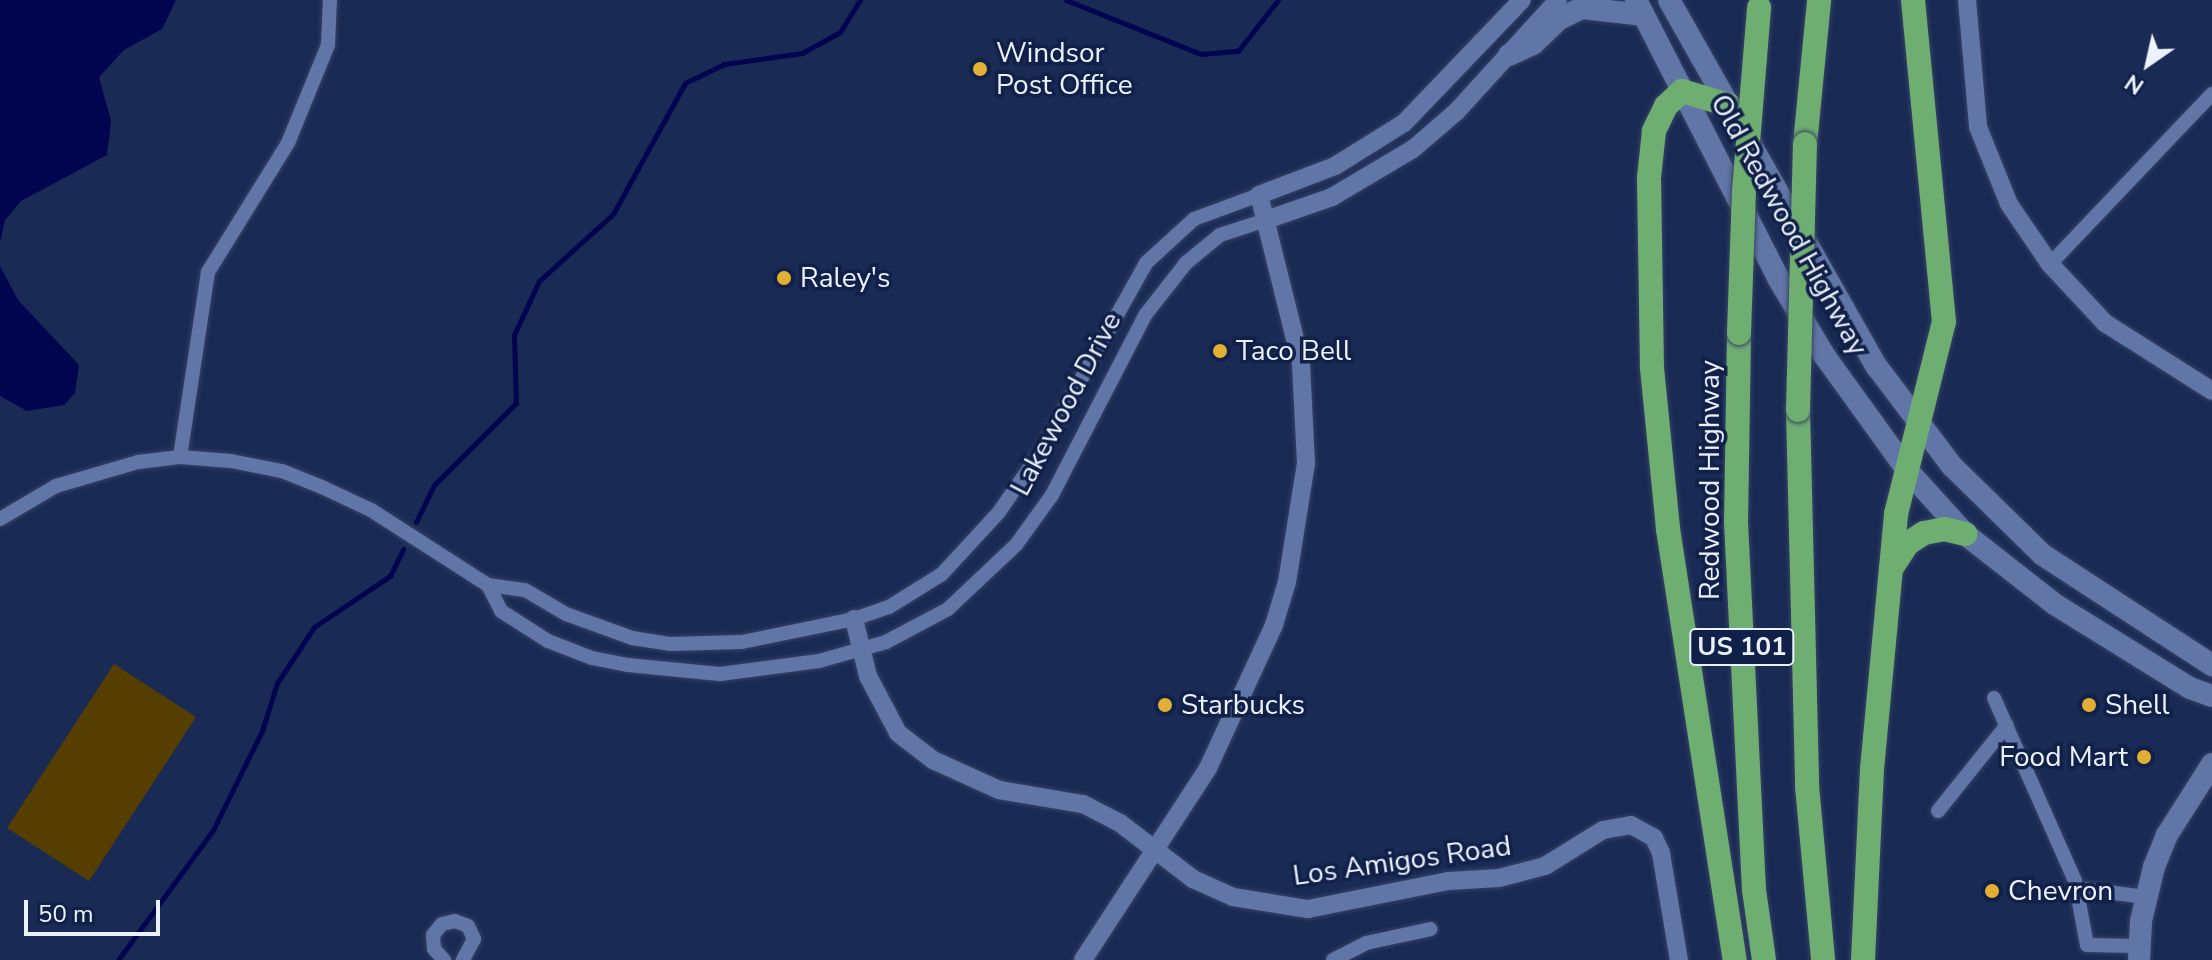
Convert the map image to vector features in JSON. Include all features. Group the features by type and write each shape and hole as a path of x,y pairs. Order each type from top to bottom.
{"highway":[{"name":"US 101","path":"1819,0 1805,144 1798,410 1807,786 1823,960"},
{"path":"1863,960 1889,571 1907,470 1944,322 1913,0"},
{"name":"Redwood Highway","path":"1760,4 1744,191 1736,522 1754,890 1764,960"},
{"path":"1729,105 1682,91 1666,106 1654,131 1649,178 1652,368 1668,529 1735,960"},
{"path":"1889,571 1907,544 1924,533 1944,529 1965,534"}],"main road":[{"name":"Old Redwood Highway","path":"1669,0 1869,353 1952,466 2043,555 2212,665"},
{"path":"1509,55 1533,44 1559,19 1582,8 1640,8"},
{"name":"Old Redwood Highway","path":"1640,8 1816,342 1907,470 1965,534 2056,605 2190,688 2212,696"},
{"path":"2139,953 2145,897 2167,835 2212,764"}],"street":[{"path":"180,457 208,272 288,143 328,45 330,0"},
{"name":"Lakewood Drive","path":"0,519 56,486 138,462 180,457 282,471 371,510 488,585 525,590 566,614 632,638 670,644 742,642 854,619 889,607 942,574 999,512 1039,454 1146,263 1194,219 1335,166 1404,123 1522,0"},
{"name":"Lakewood Drive","path":"488,585 501,611 548,641 592,658 628,665 720,674 862,650 948,609 1016,545 1052,495 1146,314 1186,263 1220,235 1332,197 1413,149 1509,55 1558,0"},
{"path":"1967,0 1978,127 2009,204 2050,264 2105,323 2212,391"},
{"path":"2050,264 2212,94"},
{"path":"1083,960 1158,850 1208,768 1274,625 1300,520 1306,463 1301,363 1259,195"},
{"name":"Los Amigos Road","path":"854,619 868,676 898,733 933,760 999,790 1083,804 1158,850 1193,879 1233,897 1308,909 1448,881 1516,875 1545,866 1603,830 1631,825 1654,838 1661,853 1679,960"},
{"path":"1994,698 2076,888 2087,945 2139,953"},
{"path":"1938,811 2007,725"},
{"path":"2076,888 2145,897"},
{"path":"441,959 433,935 442,924 455,921 468,926 474,939 463,960"},
{"path":"1333,960 1378,939 1431,929"}],"shaded area":[{"path":"0,0 176,0 162,29 124,50 99,77 111,121 107,155 21,201 5,220 0,242"},
{"path":"0,266 18,300 79,365 75,393 64,405 27,411 0,396"},
{"path":"114,664 196,717 89,881 7,828"}],"waterway":[{"path":"416,522 434,485 516,403 514,335 539,281 613,214 685,83 724,64 802,53 840,32 860,0"},
{"path":"1066,0 1201,54 1238,51 1278,0"},
{"path":"118,960 213,830 262,731 277,683 314,627 390,576 403,549"}],"place":[{"name":"Windsor Post Office","path":"980,69"},
{"name":"Raley's","path":"784,278"},
{"name":"Taco Bell","path":"1220,351"},
{"name":"Starbucks","path":"1165,705"},
{"name":"Shell","path":"2089,705"},
{"name":"Food Mart","path":"2144,757"},
{"name":"Chevron","path":"1992,891"}]}
